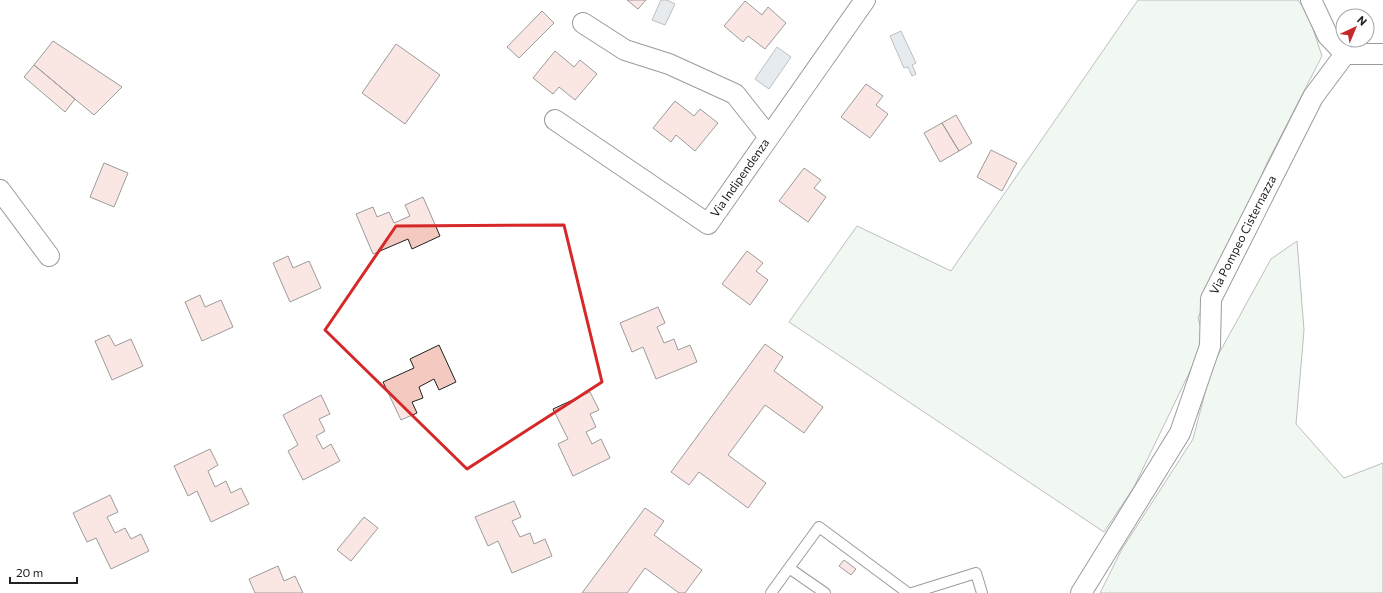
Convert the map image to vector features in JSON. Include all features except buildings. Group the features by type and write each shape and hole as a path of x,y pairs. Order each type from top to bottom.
{"street":[{"name":"Via Indipendenza","path":"555,120 708,224 865,0"},
{"path":"1312,0 1328,36 1344,54 1383,54"},
{"path":"583,23 625,50 669,64 736,94 770,137"},
{"name":"Via Pompeo Cisternazza","path":"1081,593 1180,433 1210,346 1211,299 1313,97 1344,54"},
{"path":"0,190 49,256"}],"lane":[{"path":"771,593 819,527 908,593"},
{"path":"789,568 825,593"},
{"path":"912,593 976,573 982,593"}],"highlighted area":[{"path":"564,225 602,382 467,469 325,330 396,226"}],"green space":[{"path":"1138,0 1298,0 1308,14 1322,56 1267,163 1198,318 1203,335 1194,363 1134,487 1104,532 789,322 857,226 951,271"},
{"path":"1297,241 1304,330 1296,424 1344,478 1383,463 1383,593 1100,593 1122,549 1193,439 1212,366 1271,259"}],"shaded area":[{"path":"661,0 667,0 675,4 665,25 652,20"},
{"path":"901,31 916,63 912,65 916,74 912,76 908,67 904,68 890,36"},
{"path":"777,47 791,57 769,89 755,79"}]}
